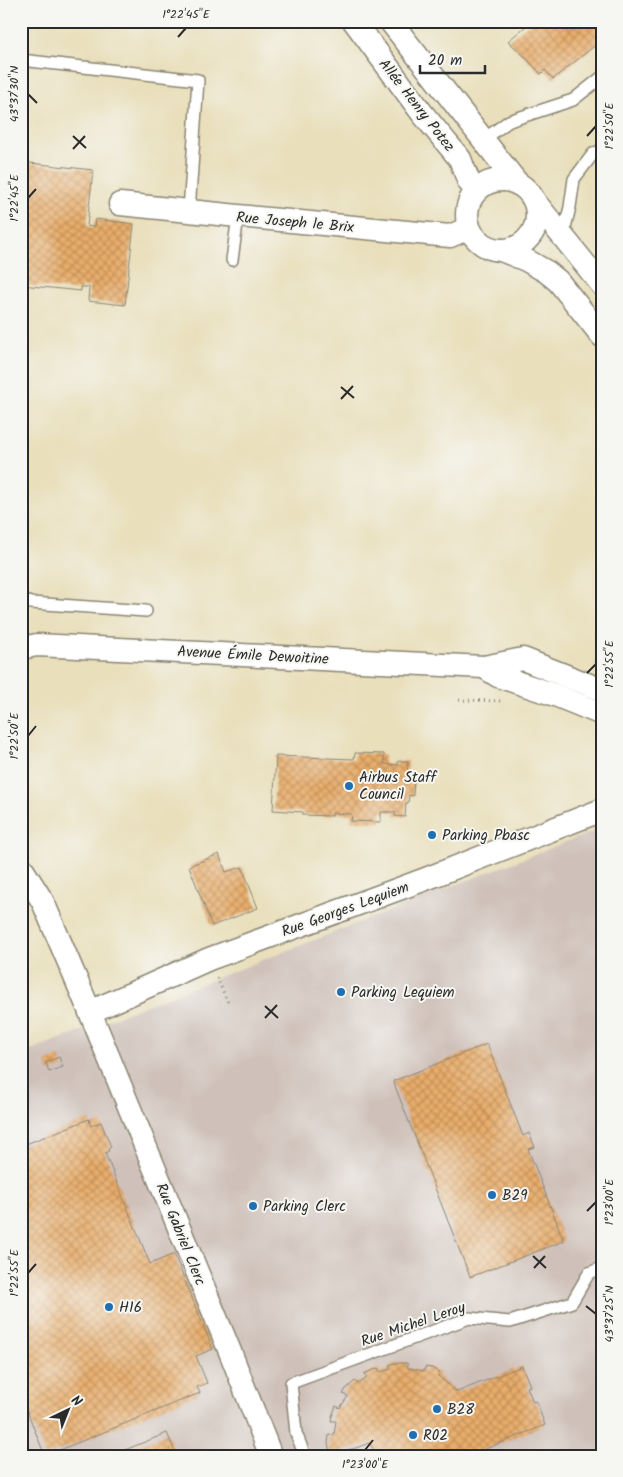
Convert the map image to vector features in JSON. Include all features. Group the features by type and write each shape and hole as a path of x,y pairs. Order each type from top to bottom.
{"street":[{"name":"Allée Henry Potez","path":"354,21 422,114 460,159 469,182 477,190"},
{"name":"Allée Henry Potez","path":"390,21 518,184"},
{"path":"602,285 527,191 518,184 508,180 497,180 487,183 477,190 471,198 467,218 469,228 476,240 488,248 501,250 526,260 547,272 558,282 602,336"},
{"path":"501,250 515,248 526,241 534,229 537,216 535,202"},
{"name":"Rue Joseph le Brix","path":"120,204 450,236 469,228"},
{"name":"Avenue Émile Dewoitine","path":"21,648 37,645 484,667 523,659 602,690"},
{"name":"Avenue Émile Dewoitine","path":"484,667 498,676 555,694 602,714"},
{"name":"Rue Georges Lequiem","path":"90,1012 209,959 423,880 602,810"},
{"name":"Rue Gabriel Clerc","path":"21,867 43,902 90,1012 271,1456"}],"lane":[{"path":"21,60 198,80 189,211"},
{"path":"483,140 509,121 573,100 602,77"},
{"path":"562,236 570,207 574,178 593,154 602,150"},
{"path":"232,260 238,216"},
{"path":"21,600 31,603 146,611"},
{"name":"Rue Michel Leroy","path":"305,1456 296,1433 291,1383 469,1318 510,1322 572,1302 589,1273 602,1268"}],"path":[{"path":"209,959 229,1005"}],"shaded area":[{"path":"602,828 602,1456 21,1456 21,1444 27,1442 21,1426 21,1054"}],"building":[{"path":"532,21 602,21 602,40 553,79 545,70 541,74 508,41"},
{"path":"21,162 93,170 87,226 94,227 95,219 134,224 125,305 88,301 89,287 81,287 81,291 21,285"},
{"name":"Airbus Staff Council","path":"355,753 384,754 384,764 398,765 398,761 408,761 407,775 414,776 413,796 409,795 408,803 406,803 405,817 395,816 395,812 381,812 381,822 351,821 352,814 332,813 332,816 303,815 303,812 273,810 276,756 354,759"},
{"path":"219,854 226,872 242,867 258,908 212,926 189,866"},
{"name":"B29","path":"487,1044 523,1136 529,1133 535,1147 528,1149 564,1241 470,1277 393,1081"},
{"path":"59,1057 63,1067 49,1072 46,1062"},
{"name":"H16","path":"89,1119 91,1126 101,1122 111,1147 105,1153 150,1264 174,1254 213,1349 196,1356 207,1383 197,1387 200,1393 45,1456 21,1396 21,1146"},
{"name":"B28","path":"407,1363 408,1368 424,1371 425,1367 432,1368 440,1373 438,1376 457,1392 522,1366 530,1386 527,1387 533,1402 536,1401 545,1425 478,1452 477,1456 376,1456 378,1455 369,1443 335,1453 330,1452 329,1435 334,1435 336,1421 331,1421 332,1416 336,1406 340,1408 348,1396 343,1394 346,1389 355,1381 358,1384 367,1378 364,1374 378,1368 380,1372 391,1369 389,1365"},
{"path":"167,1433 177,1456 110,1456"}],"place":[{"name":"Airbus Staff Council","path":"349,786"},
{"name":"Parking Pbasc","path":"432,835"},
{"name":"Parking Lequiem","path":"341,992"},
{"name":"B29","path":"492,1195"},
{"name":"Parking Clerc","path":"253,1206"},
{"name":"H16","path":"109,1307"},
{"name":"B28","path":"437,1409"},
{"name":"R02","path":"413,1435"}]}
